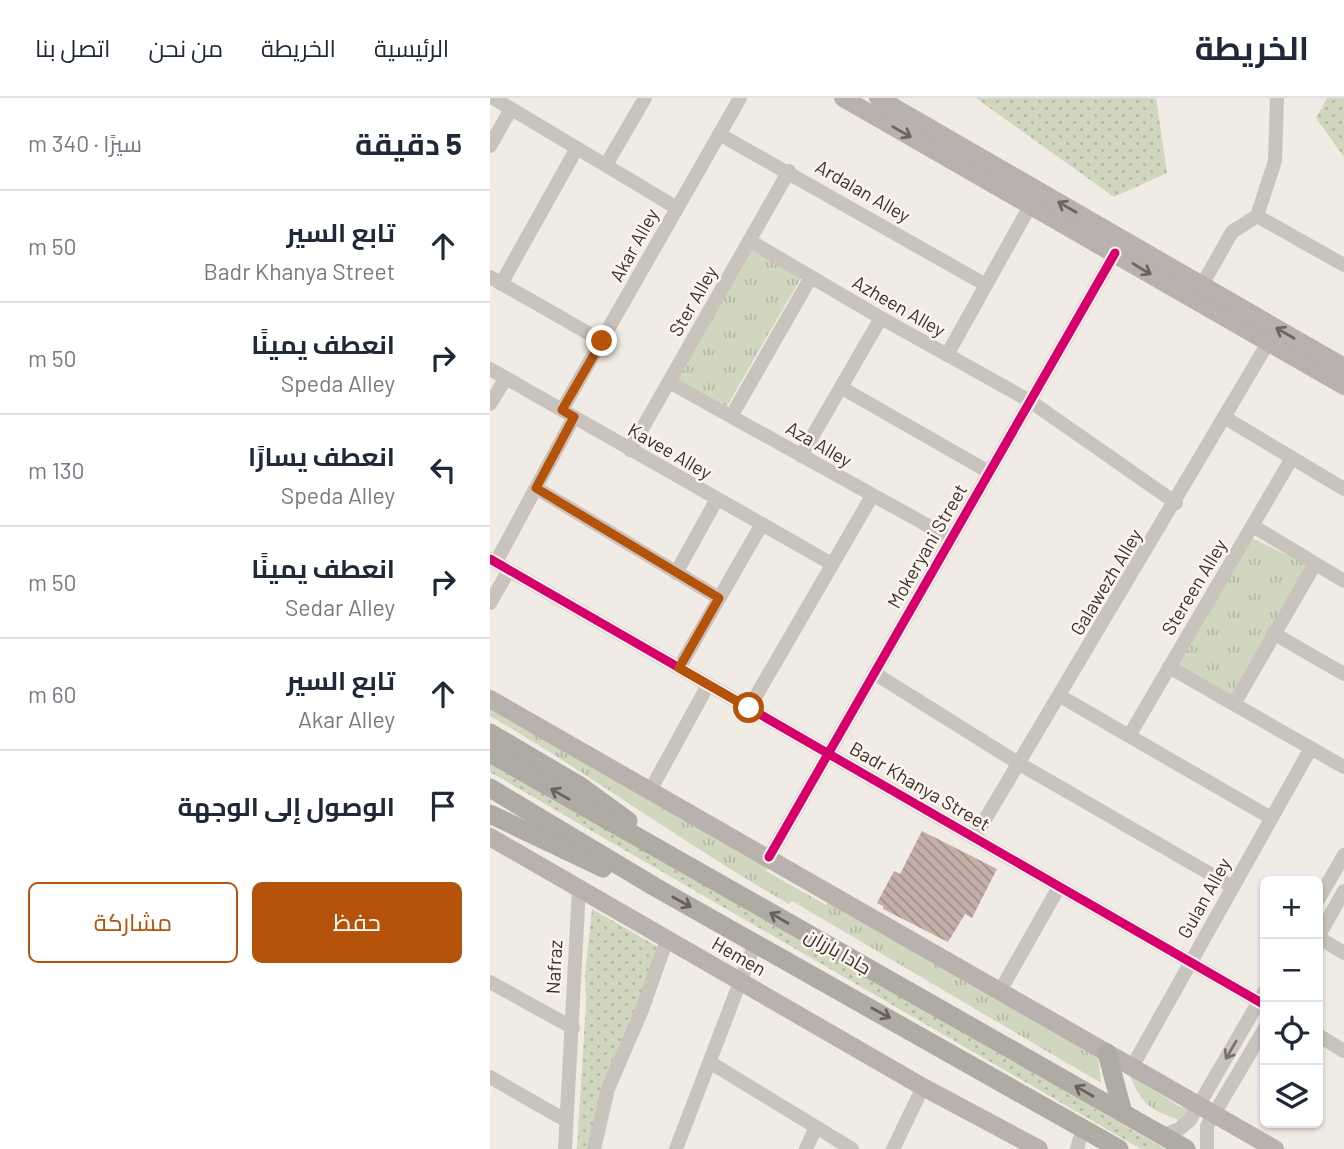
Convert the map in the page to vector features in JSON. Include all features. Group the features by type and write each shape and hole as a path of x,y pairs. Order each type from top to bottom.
{"highway":[{"path":"490,733 603,801 675,859"},
{"name":"جادا بارزان","path":"490,753 1186,1149"},
{"name":"جادا بارزان","path":"490,788 655,887 1119,1149"},
{"path":"490,814 598,866 655,887"},
{"path":"1107,1054 1123,1113"}],"main road":[{"path":"843,98 1344,386"},
{"path":"877,98 1344,367"},
{"path":"490,699 652,789 1275,1149"},
{"path":"490,837 579,888"},
{"name":"Hemen","path":"579,888 923,1087 1039,1149"}],"street":[{"path":"493,98 677,208"},
{"path":"606,165 645,98"},
{"name":"Akar Alley","path":"493,561 536,488 602,341 740,98"},
{"path":"1202,285 1232,232 1257,216 1275,161 1277,98"},
{"path":"490,146 511,109"},
{"name":"Ardalan Alley","path":"719,134 789,171 986,285"},
{"path":"577,148 495,280 602,341"},
{"name":"Ster Alley","path":"630,450 789,171"},
{"path":"947,355 1030,205"},
{"path":"1257,216 1344,265"},
{"name":"Azheen Alley","path":"750,241 1030,401 1176,503"},
{"name":"Mokeryani Street","path":"769,857 1115,253"},
{"path":"732,415 811,277"},
{"path":"801,456 881,318"},
{"name":"Galawezh Alley","path":"974,838 1176,503 1268,343"},
{"name":"Kavee Alley","path":"490,369 832,564"},
{"path":"490,404 506,378"},
{"name":"Aza Alley","path":"668,382 952,539"},
{"path":"842,388 989,472"},
{"path":"1224,417 1344,489"},
{"name":"Stereen Alley","path":"1129,736 1292,458"},
{"path":"536,488 719,598"},
{"path":"749,708 872,496"},
{"path":"676,573 717,499"},
{"path":"679,668 762,524"},
{"path":"1253,526 1344,581"},
{"name":"Badr Khanya Street","path":"493,561 1190,962 1260,997"},
{"path":"1234,704 1315,564"},
{"path":"490,603 509,570"},
{"path":"1273,633 1344,674"},
{"path":"1169,667 1344,767"},
{"path":"874,673 1018,764 1233,887"},
{"path":"652,789 708,685"},
{"path":"1060,696 1271,818"},
{"name":"Gulan Alley","path":"1132,1067 1311,748"},
{"path":"1323,891 1344,855"},
{"path":"1000,991 1059,887"},
{"name":"Nafraz","path":"565,1149 579,888"},
{"path":"1323,928 1344,891"},
{"path":"594,1149 608,1089 642,1010 667,939"},
{"path":"1321,939 1344,953"},
{"path":"676,1149 755,943"},
{"path":"490,982 573,1028"},
{"path":"1207,1149 1206,1110 1261,1002"},
{"path":"1163,1135 1184,1126 1206,1110 1260,1034"},
{"path":"1323,1038 1344,1051"},
{"path":"711,1063 852,1149"},
{"path":"490,1077 565,1120"},
{"path":"893,1149 923,1087"},
{"path":"806,1149 816,1128"},
{"path":"1077,1149 1083,1128"}],"green space":[{"path":"976,98 1156,98 1167,173 1114,197"},
{"path":"1327,98 1344,98 1344,157 1316,118"},
{"path":"750,246 802,276 727,406 677,379"},
{"path":"1252,538 1311,567 1233,700 1175,667"},
{"path":"490,704 771,863 766,871 826,905 832,898 1098,1055 1101,1083 792,901 789,904 751,882 490,716"},
{"path":"490,761 1165,1149 1141,1149 490,772"},
{"path":"592,909 658,947 591,1149 577,1149 586,1004 585,974"},
{"path":"1130,1075 1182,1108 1186,1100 1194,1104 1181,1121 1162,1113 1143,1100"}],"building":[{"path":"922,831 997,869 972,918 965,914 948,942 883,909 883,906 877,903 894,871 900,874"}],"cycle path":[{"path":"769,857 1115,253"},
{"path":"490,559 1260,1002"}],"route":[{"path":"602,341 562,410 574,417 536,488 719,598 679,668 749,708"}]}
